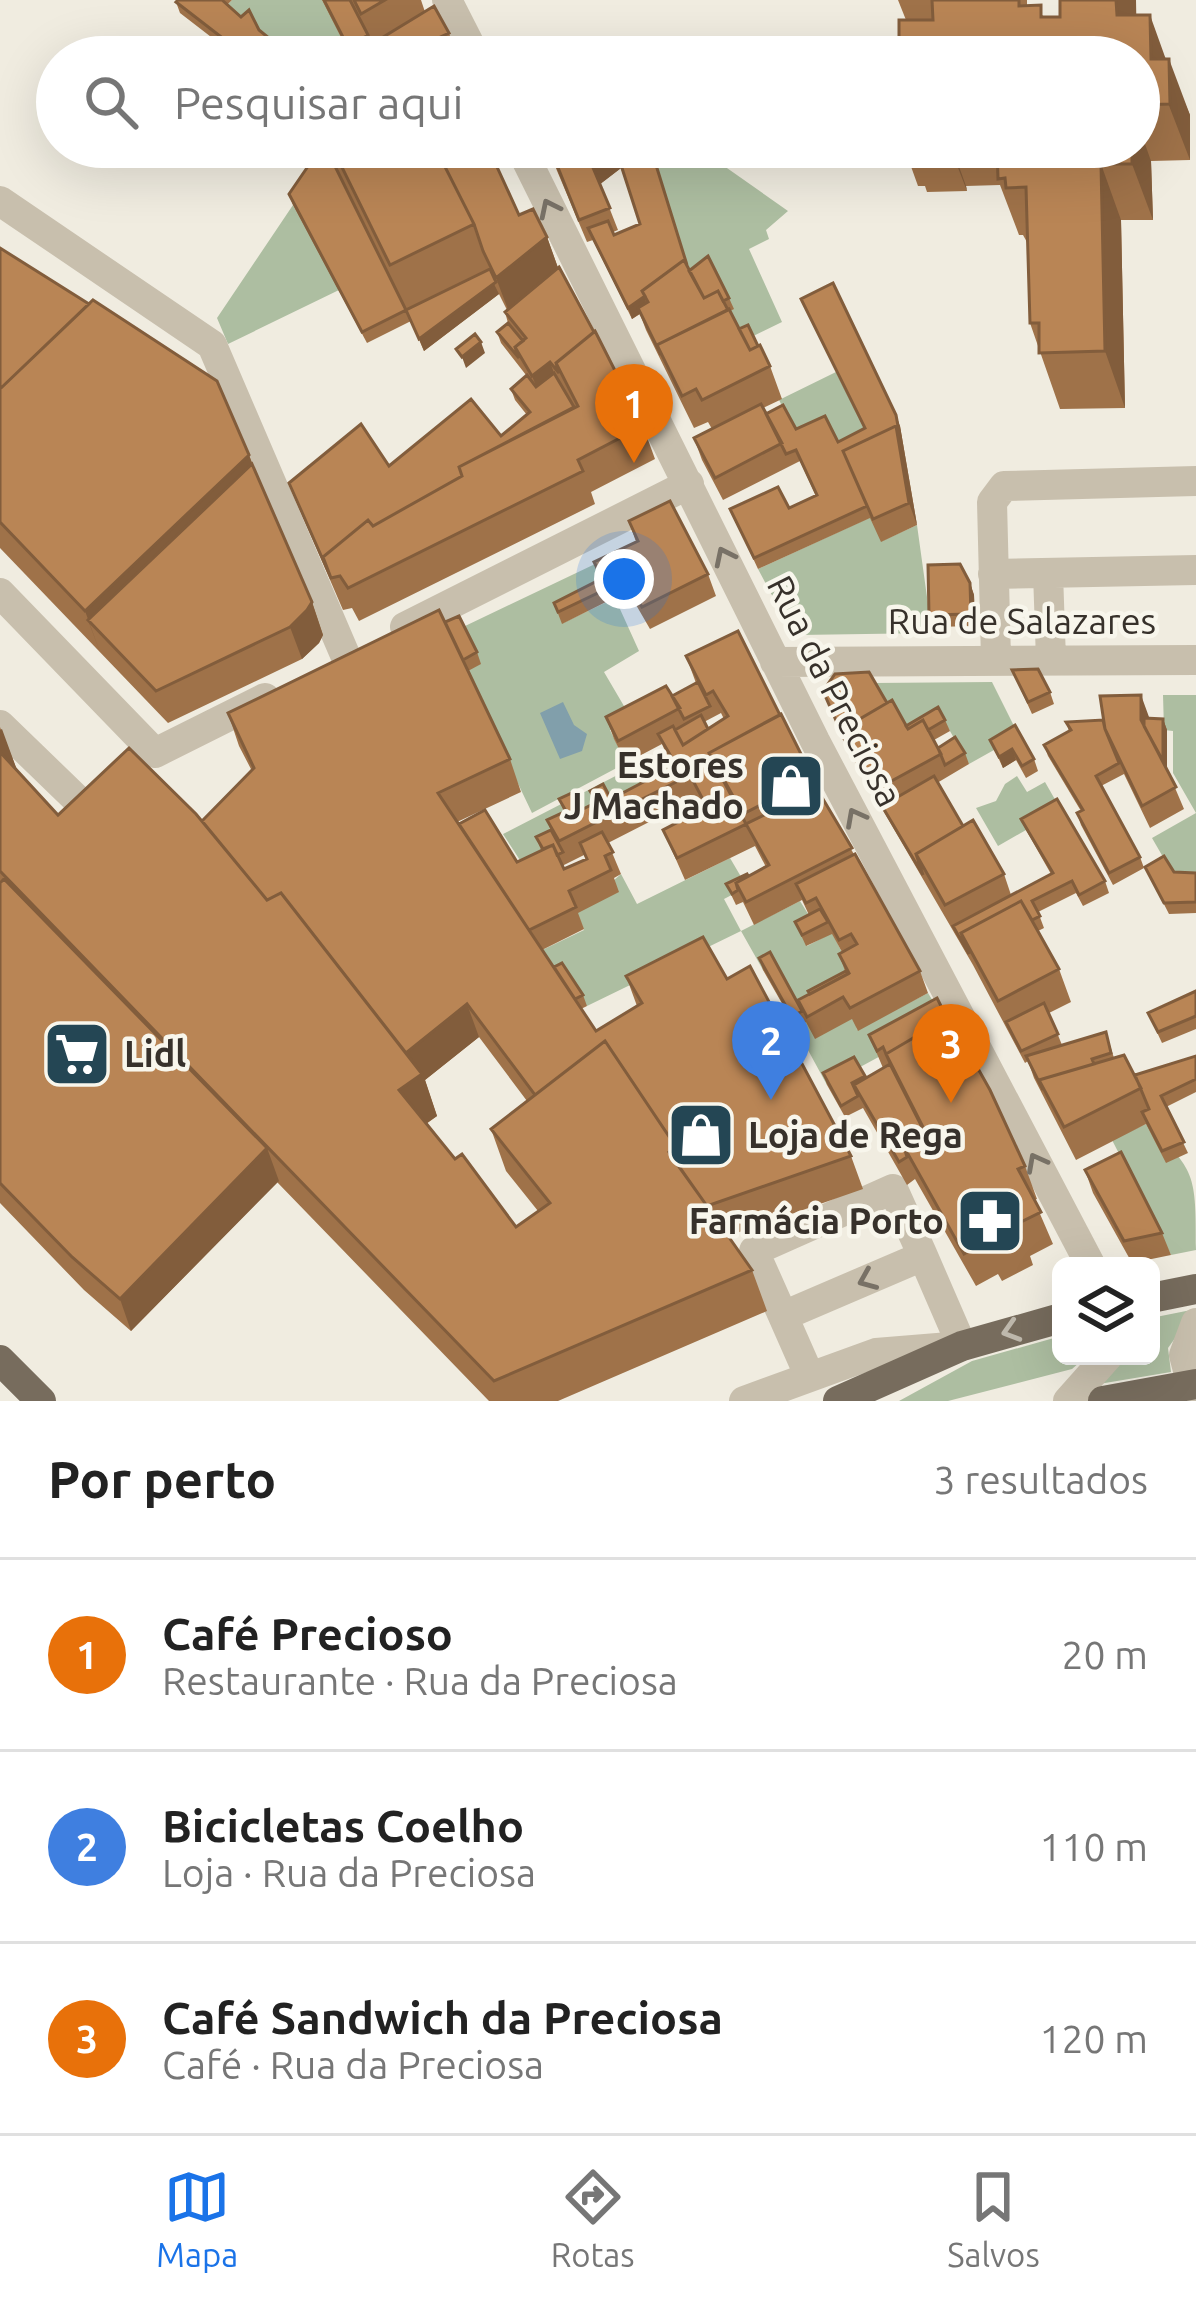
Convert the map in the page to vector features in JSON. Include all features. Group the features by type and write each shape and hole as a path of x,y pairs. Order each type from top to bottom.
{"main road":[{"path":"1160,1296 1196,1289"},
{"path":"838,1401 962,1346 1052,1321"},
{"path":"0,1360 40,1401"},
{"path":"1103,1401 1193,1390"}],"street":[{"path":"447,0 465,36"},
{"name":"Rua da Preciosa","path":"531,168 776,662 1085,1257"},
{"path":"0,201 212,345 346,657"},
{"path":"996,659 992,502 1004,486 1196,481"},
{"path":"7,613 155,753 689,484"},
{"path":"994,574 1196,571"},
{"path":"1048,574 1051,660"},
{"name":"Rua de Salazares","path":"776,662 1196,660"},
{"path":"0,725 93,815"},
{"path":"783,1316 930,1270 942,1262 912,1200 897,1198 893,1189 754,1251 808,1375"},
{"path":"744,1401 875,1354 962,1346 930,1270"},
{"path":"1193,1390 1184,1355 1196,1323"},
{"path":"1067,1401 1100,1365"}],"green space":[{"path":"232,0 323,0 341,36 259,36 224,9"},
{"path":"658,168 727,168 788,211 766,230 769,239 749,249 782,322 741,342 691,277"},
{"path":"293,205 339,290 228,344 217,318"},
{"path":"836,372 869,439 842,454 800,441 779,400"},
{"path":"871,517 882,541 917,525 932,633 799,635 791,631 758,569"},
{"path":"637,544 646,563 603,584 563,623 615,598 639,651 604,672 631,718 610,730 626,763 532,813 465,672 463,627"},
{"path":"992,682 1019,736 969,764 943,719 909,739 873,683"},
{"path":"1163,695 1196,695 1196,813 1173,773 1173,731 1164,730"},
{"path":"664,751 684,788 527,871 503,834"},
{"path":"1017,776 1027,792 1045,782 1061,810 998,846 976,808 996,801 1005,784"},
{"path":"1196,813 1196,883 1178,883 1152,838"},
{"path":"730,858 747,887 724,899 741,931 587,1006 566,975 552,981 534,954 584,930 577,913 621,874 637,904"},
{"path":"800,901 815,925 807,946 832,933 847,962 857,1030 928,993 945,1021 827,1085 796,1028 805,1023 763,970 741,931"},
{"path":"1146,1124 1175,1152 1190,1176 1196,1250 1171,1255 1112,1140"},
{"path":"1196,1309 1168,1348 1171,1372 1093,1385 1110,1365 1160,1365 1160,1316"},
{"path":"1052,1339 1052,1365 1077,1365 948,1401 899,1401 972,1361"}],"water":[{"path":"563,702 574,725 587,734 582,751 560,759 540,713"}],"building":[{"path":"222,0 241,17 249,10 266,36 220,36 176,2"},
{"path":"324,0 350,0 368,35 342,36"},
{"path":"354,0 385,0 361,14"},
{"path":"932,0 1019,0 1019,6 1041,5 1041,17 1060,17 1060,0 1116,0 1117,15 1150,15 1150,36 899,36 899,20 933,20"},
{"path":"434,6 449,33 443,36 385,36"},
{"path":"1160,59 1169,59 1170,104 1160,104"},
{"path":"307,168 336,168 406,310 362,332 289,194"},
{"path":"342,168 446,168 474,224 390,265"},
{"path":"446,168 497,168 519,215 533,209 547,237 496,278"},
{"path":"558,168 593,168 610,208 579,220"},
{"path":"622,168 657,168 687,265 684,260 642,291 645,296 628,308 588,228 608,221 614,235 640,224"},
{"path":"998,168 1101,168 1105,351 1039,353 1039,323 1030,323 1026,187 1006,188 1005,178 998,179"},
{"path":"0,248 89,304 0,389"},
{"path":"708,256 729,298 723,301 718,291 704,298 689,271"},
{"path":"684,260 704,298 718,291 728,310 657,345 661,355 638,308 648,302 642,291"},
{"path":"559,267 594,332 556,363 559,373 550,362 532,376 515,347 526,338 505,312"},
{"path":"490,269 496,282 419,339 406,310"},
{"path":"833,283 896,415 900,437 896,426 843,451 867,506 754,558 730,509 778,487 789,508 817,495 796,450 786,454 766,414 783,405 796,429 825,416 838,442 865,428 801,299"},
{"path":"93,300 217,381 249,455 85,611 0,522 0,389"},
{"path":"729,309 750,350 760,345 770,366 702,400 696,389 682,396 657,345"},
{"path":"508,323 523,341 515,347 519,358 497,332"},
{"path":"748,325 758,346 750,350 739,329"},
{"path":"595,331 643,426 578,460 583,471 348,588 340,576 331,578 323,557 368,520 373,526 462,476 459,467 578,406 556,363"},
{"path":"475,334 481,342 462,357 456,349"},
{"path":"554,373 574,407 459,467 462,476 373,526 368,520 323,557 331,578 289,483 361,424 389,466 471,399 501,436 530,412 511,389 527,375 536,387"},
{"path":"761,404 782,443 715,478 694,438"},
{"path":"896,426 909,503 873,519 843,451"},
{"path":"252,464 312,602 290,627 156,691 88,620"},
{"path":"670,501 708,574 642,607 619,569 602,578 594,562 638,541 629,521"},
{"path":"960,564 970,583 971,614 929,615 928,565"},
{"path":"601,579 606,589 558,612 554,603"},
{"path":"439,610 510,759 438,793 596,1031 642,1003 626,976 703,937 727,979 750,966 851,1156 707,1206 674,1160 680,1156 676,1147 605,1041 535,1095 467,1004 406,1053 281,893 267,900 202,821 254,768 228,713"},
{"path":"459,616 477,652 463,660 445,622"},
{"path":"738,631 780,715 709,753 746,824 677,858 663,830 707,807 690,775 559,841 547,820 566,811 559,799 574,792 583,809 597,802 590,791 603,784 611,799 676,765 658,734 673,726 683,745 728,716 713,691 706,695 686,656"},
{"path":"1038,669 1050,692 1028,702 1012,670"},
{"path":"869,672 887,703 841,730 845,741 823,691 835,674"},
{"path":"698,682 710,706 684,719 672,696"},
{"path":"666,686 680,708 618,741 606,717"},
{"path":"1141,695 1141,720 1176,787 1142,806 1105,729 1100,696"},
{"path":"892,700 908,729 923,720 941,754 875,790 841,730"},
{"path":"938,707 945,720 928,730 923,720 906,726"},
{"path":"781,714 813,778 743,814 709,753"},
{"path":"701,715 708,729 683,745 675,730"},
{"path":"1144,718 1163,719 1163,761 1144,726"},
{"path":"1103,720 1119,763 1096,776 1140,857 1109,873 1077,813 1083,810 1044,745 1071,730 1066,722"},
{"path":"1015,725 1034,759 1022,766 1012,749 999,757 990,740"},
{"path":"955,737 965,753 945,765 938,748"},
{"path":"129,748 196,814 267,900 281,893 422,1074 399,1090 455,1159 462,1154 516,1227 550,1203 491,1129 605,1041 676,1147 669,1152 752,1270 494,1381 0,871 0,752 58,815"},
{"path":"934,776 963,826 916,854 923,875 882,806"},
{"path":"817,789 852,848 746,902 736,883 769,865 746,824"},
{"path":"1057,799 1105,881 1079,895 1072,881 1032,901 1040,916 1032,920 1021,901 961,933 969,954 953,926 1053,873 1021,819"},
{"path":"485,810 517,862 553,845 564,869 587,859 580,843 602,832 613,852 605,856 611,870 569,891 576,907 529,930 459,824"},
{"path":"973,820 1004,874 945,905 916,854"},
{"path":"551,830 563,852 557,855 553,845 543,849 536,837"},
{"path":"855,854 920,971 850,1008 843,997 807,1017 798,1000 849,973 839,954 857,944 851,934 839,940 816,898 806,903 796,884"},
{"path":"1164,856 1174,872 1196,873 1196,902 1164,903 1145,867"},
{"path":"747,874 736,883 738,890 732,894 726,884"},
{"name":"Lidl","path":"4,879 267,1148 120,1299 0,1183 0,883"},
{"path":"1021,901 1059,969 998,1001 961,933"},
{"path":"820,909 828,922 802,935 795,922"},
{"path":"770,952 802,1011 792,1017 759,958"},
{"path":"562,963 583,995 575,999 554,967"},
{"path":"846,971 848,974 808,991"},
{"path":"1196,991 1196,1016 1158,1032 1148,1013"},
{"path":"937,998 947,1018 886,1054 883,1047 877,1051 869,1035"},
{"path":"1044,1003 1058,1034 1021,1051 1006,1022"},
{"path":"949,1017 990,1090 1025,1166 1018,1169 1041,1212 1017,1224 1021,1232 990,1249 986,1241 964,1254 904,1147 926,1133 886,1054"},
{"path":"1106,1032 1111,1053 1092,1059 1094,1064 1039,1080 1043,1090 1026,1056"},
{"path":"1124,1055 1141,1088 1064,1127 1039,1080"},
{"path":"1196,1056 1196,1079 1161,1096 1184,1142 1162,1151 1142,1112 1149,1109 1135,1075"},
{"path":"854,1057 865,1076 852,1083 858,1096 841,1106 823,1073"},
{"path":"890,1064 925,1133 904,1147 907,1157 899,1162 854,1085"},
{"path":"1121,1152 1162,1233 1124,1241 1085,1170"}],"place":[{"name":"Café Precioso","path":"634,463"},
{"name":"Estores J Machado","path":"791,786"},
{"name":"Lidl","path":"77,1054"},
{"name":"Bicicletas Coelho","path":"771,1100"},
{"name":"Café Sandwich da Preciosa","path":"951,1103"},
{"name":"Loja de Rega","path":"701,1135"},
{"name":"Farmácia Porto","path":"990,1221"}]}
